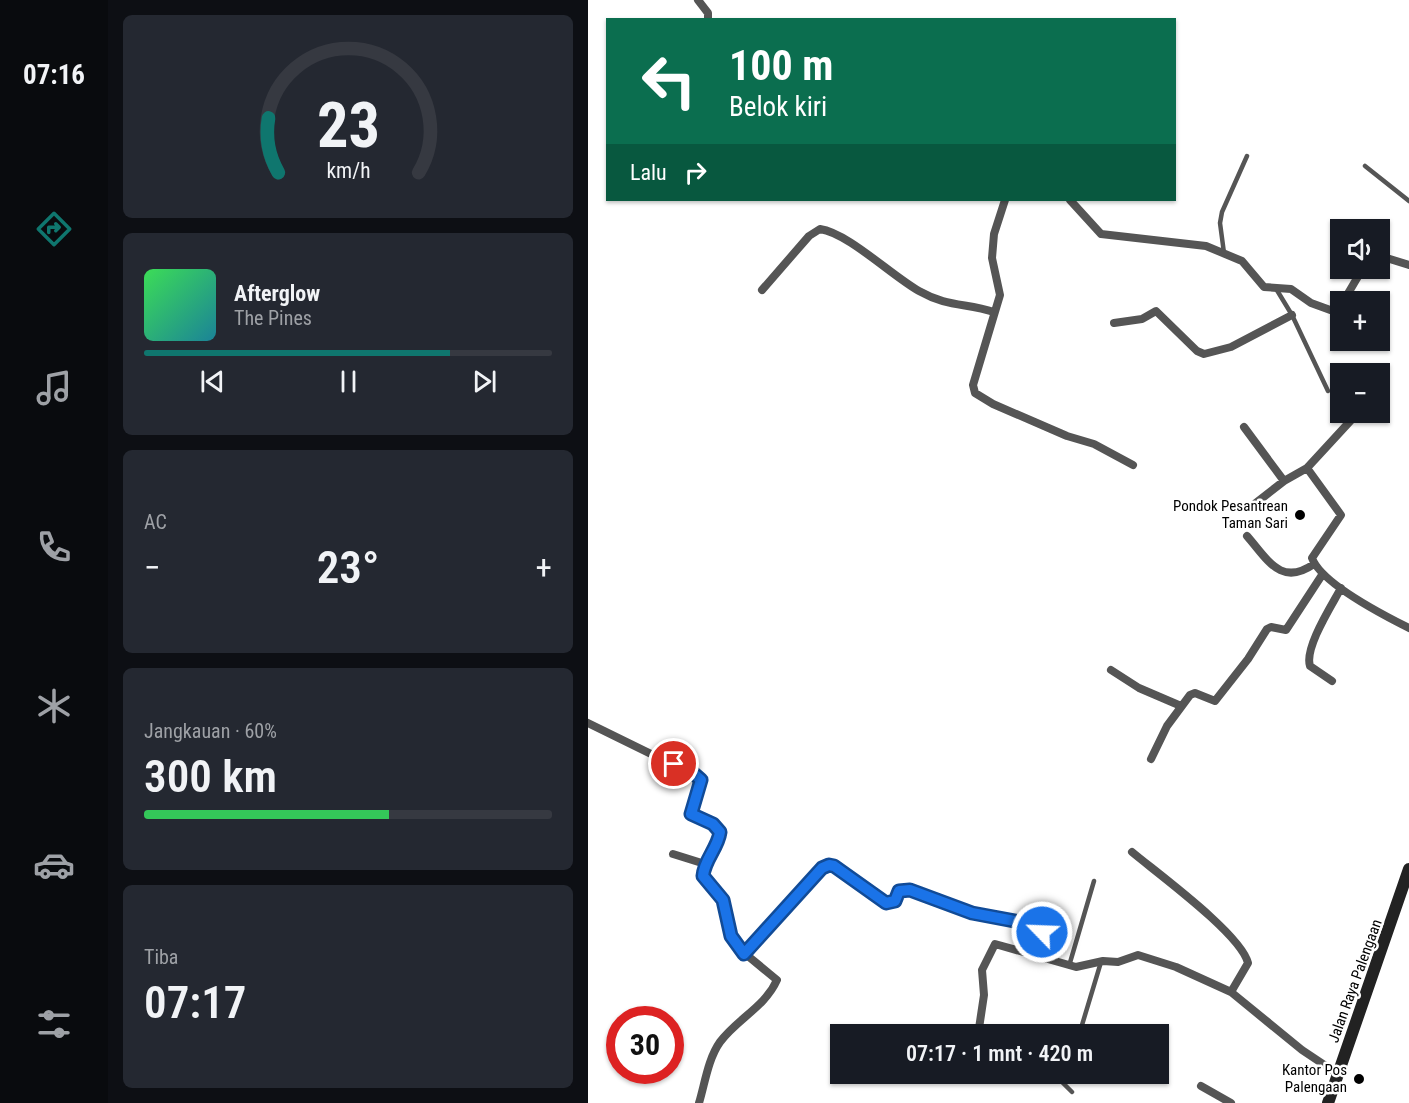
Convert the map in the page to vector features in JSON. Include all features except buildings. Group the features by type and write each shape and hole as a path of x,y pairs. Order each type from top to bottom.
{"street":[{"path":"698,0 708,13 708,18"},
{"path":"1005,201 994,234 992,258 1000,294 973,385 975,393 980,398 1067,436 1094,444 1133,465"},
{"path":"1071,201 1101,234 1206,246 1242,261 1264,288 1291,289 1320,307 1330,310"},
{"path":"762,290 809,236 820,230 836,234 917,290 939,301 958,306 972,305 994,312"},
{"path":"1390,259 1409,265"},
{"path":"1113,323 1142,320 1156,311 1197,351 1204,354 1231,347 1292,315"},
{"path":"1252,506 1284,481 1307,468 1348,423"},
{"path":"1244,427 1284,481"},
{"path":"1307,468 1341,515 1312,558 1314,564 1323,575 1341,588 1409,628"},
{"path":"1247,536 1272,563 1285,573 1303,572 1314,564"},
{"path":"1150,759 1167,726 1181,706 1195,693 1215,701 1248,659 1267,629 1271,627 1286,630 1323,575"},
{"path":"1332,681 1310,666 1309,659 1315,640 1341,588"},
{"path":"1111,670 1138,688 1181,706"},
{"path":"588,723 700,778 701,783 691,814 713,824 720,832 714,851 705,864 704,879 723,900 731,936 744,954 775,977 777,983 755,1010 719,1043 713,1055 699,1103"},
{"path":"1132,852 1205,914 1242,950 1248,963 1231,992"},
{"path":"674,854 705,864"},
{"path":"744,954 822,868 829,865 834,866 886,903 895,901 899,891 910,890 972,913 1040,926 1042,932 1036,956"},
{"name":"Jalan Raya Palengaan","path":"1328,1103 1404,904 1409,869"},
{"path":"980,1024 984,995 982,970 994,945 1069,966 1085,967 1101,962 1119,962 1134,956 1143,956 1176,967 1231,992 1302,1050 1338,1074"},
{"path":"1201,1086 1231,1103"}],"lane":[{"path":"1224,253 1220,223 1222,212 1247,156"},
{"path":"1365,166 1409,201"},
{"path":"1275,287 1292,315 1328,391"},
{"path":"1069,966 1094,881"},
{"path":"1082,1024 1101,962"},
{"path":"1064,1084 1072,1092"}],"place":[{"name":"Pondok Pesantrean Taman Sari","path":"1300,515"},
{"name":"Kantor Pos Palengaan","path":"1359,1079"}],"route":[{"path":"674,764 693,773 701,780 691,814 710,822 720,832 714,851 705,864 703,876 723,900 731,936 744,954 822,868 829,865 834,866 878,900 886,903 891,904 895,901 899,891 910,890 972,913 1040,926 1042,932"}]}
